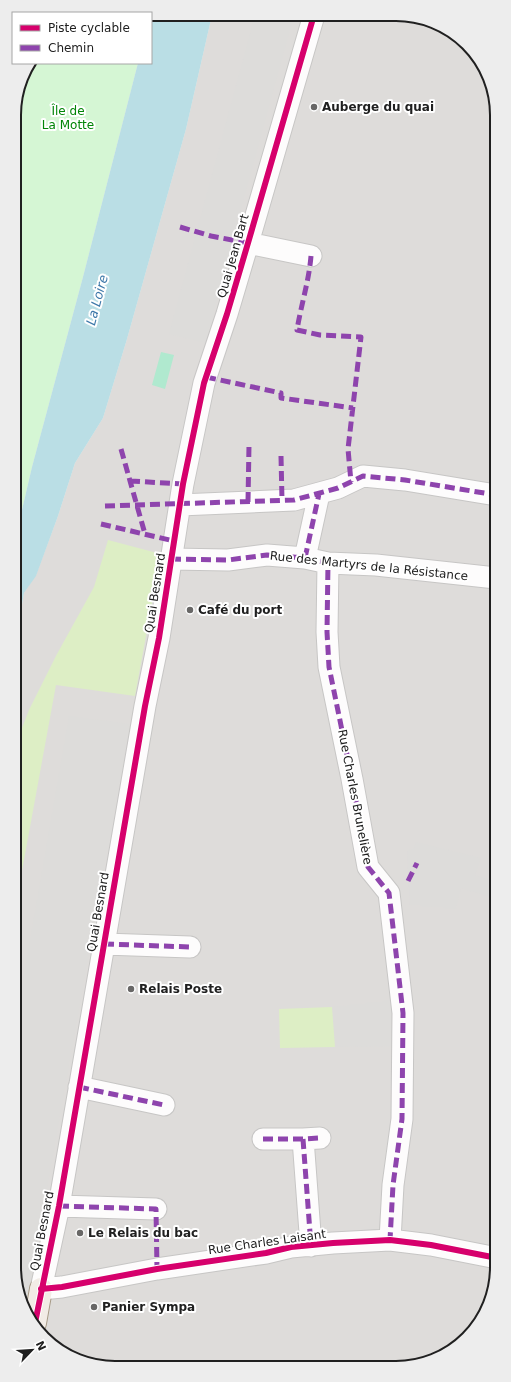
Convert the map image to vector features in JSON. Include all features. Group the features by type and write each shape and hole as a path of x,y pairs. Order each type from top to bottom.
{"main road":[{"name":"Quai Besnard","path":"36,1317 41,1289"}],"street":[{"name":"Quai Jean Bart","path":"180,505 204,383 248,244 312,21"},
{"path":"248,244 311,256"},
{"path":"180,505 294,500 338,488 363,476 405,480 490,494"},
{"path":"305,558 319,494"},
{"name":"Quai Besnard","path":"41,1289 59,1206 145,706 159,638 180,505"},
{"name":"Rue des Martyrs de la Résistance","path":"172,560 228,560 267,555 305,558 328,563 376,564 490,577"},
{"name":"Rue Charles Brunelière","path":"328,563 327,632 329,667 368,867 389,893 403,1013 402,1119 393,1185 390,1240"},
{"path":"104,944 190,947"},
{"path":"79,1087 164,1104"},
{"path":"263,1139 311,1138 311,1246"},
{"path":"59,1206 156,1209"},
{"name":"Rue Charles Laisant","path":"41,1289 62,1287 157,1269 266,1253 291,1247 390,1240 431,1245 490,1257"}],"shaded area":[{"path":"211,21 402,21 426,26 438,31 463,48 471,58 483,79 488,97 490,115 490,1273 483,1303 471,1324 463,1334 453,1342 426,1356 402,1361 109,1361 79,1354 58,1342 52,1337 52,1330 45,1330 40,1324 26,1297 21,1273 21,610 24,593 36,575 58,516 75,463 103,418 127,339 186,129"},
{"path":"253,21 292,21 206,343 169,334"},
{"path":"69,716 130,724 27,1300 21,1273 21,991"},
{"path":"416,842 481,858 475,875 490,880 490,897 461,888 456,909 410,905 407,851 414,848"},
{"path":"401,999 402,1046 335,1047 332,1007"}],"green space":[{"name":"Île de La Motte","path":"36,64 138,64 83,277 32,467 21,514 21,109 24,91 28,79"},
{"path":"161,352 174,355 165,389 152,385"},
{"path":"108,540 161,554 135,696 56,685 21,876 21,731 29,710 57,654 94,587"},
{"path":"332,1007 335,1047 280,1048 279,1009"}],"water":[{"name":"La Loire","path":"152,21 211,21 186,129 127,339 103,418 75,463 58,516 36,576 24,593 21,610 21,514 32,467 138,64 152,64"}],"marked path":[{"path":"180,227 211,236 248,243"},
{"path":"311,256 309,275 297,330 320,335 361,337 348,449 351,482"},
{"path":"206,377 281,393 281,398 353,408"},
{"path":"248,502 249,445"},
{"path":"121,449 145,534"},
{"path":"281,456 282,500"},
{"path":"105,506 294,500 338,488 363,476 405,480 490,494"},
{"path":"130,481 183,484"},
{"path":"305,558 319,494"},
{"path":"101,524 174,541"},
{"path":"171,559 228,560 267,555 305,558 328,563 327,632 329,667 368,867 389,893 403,1013 402,1119 393,1185 390,1240"},
{"path":"408,881 417,863"},
{"path":"104,944 190,947"},
{"path":"79,1087 164,1105"},
{"path":"263,1139 320,1138"},
{"path":"303,1139 311,1246"},
{"path":"59,1206 156,1209 157,1269"}],"cycle path":[{"path":"36,1318 59,1206 145,706 159,638 183,484 204,383 227,314 312,21"},
{"path":"41,1289 62,1287 157,1269 266,1253 291,1247 333,1243 390,1240 431,1245 490,1257"}],"place":[{"name":"Auberge du quai","path":"314,107"},
{"name":"Café du port","path":"190,610"},
{"name":"Relais Poste","path":"131,989"},
{"name":"Le Relais du bac","path":"80,1233"},
{"name":"Panier Sympa","path":"94,1307"}]}
